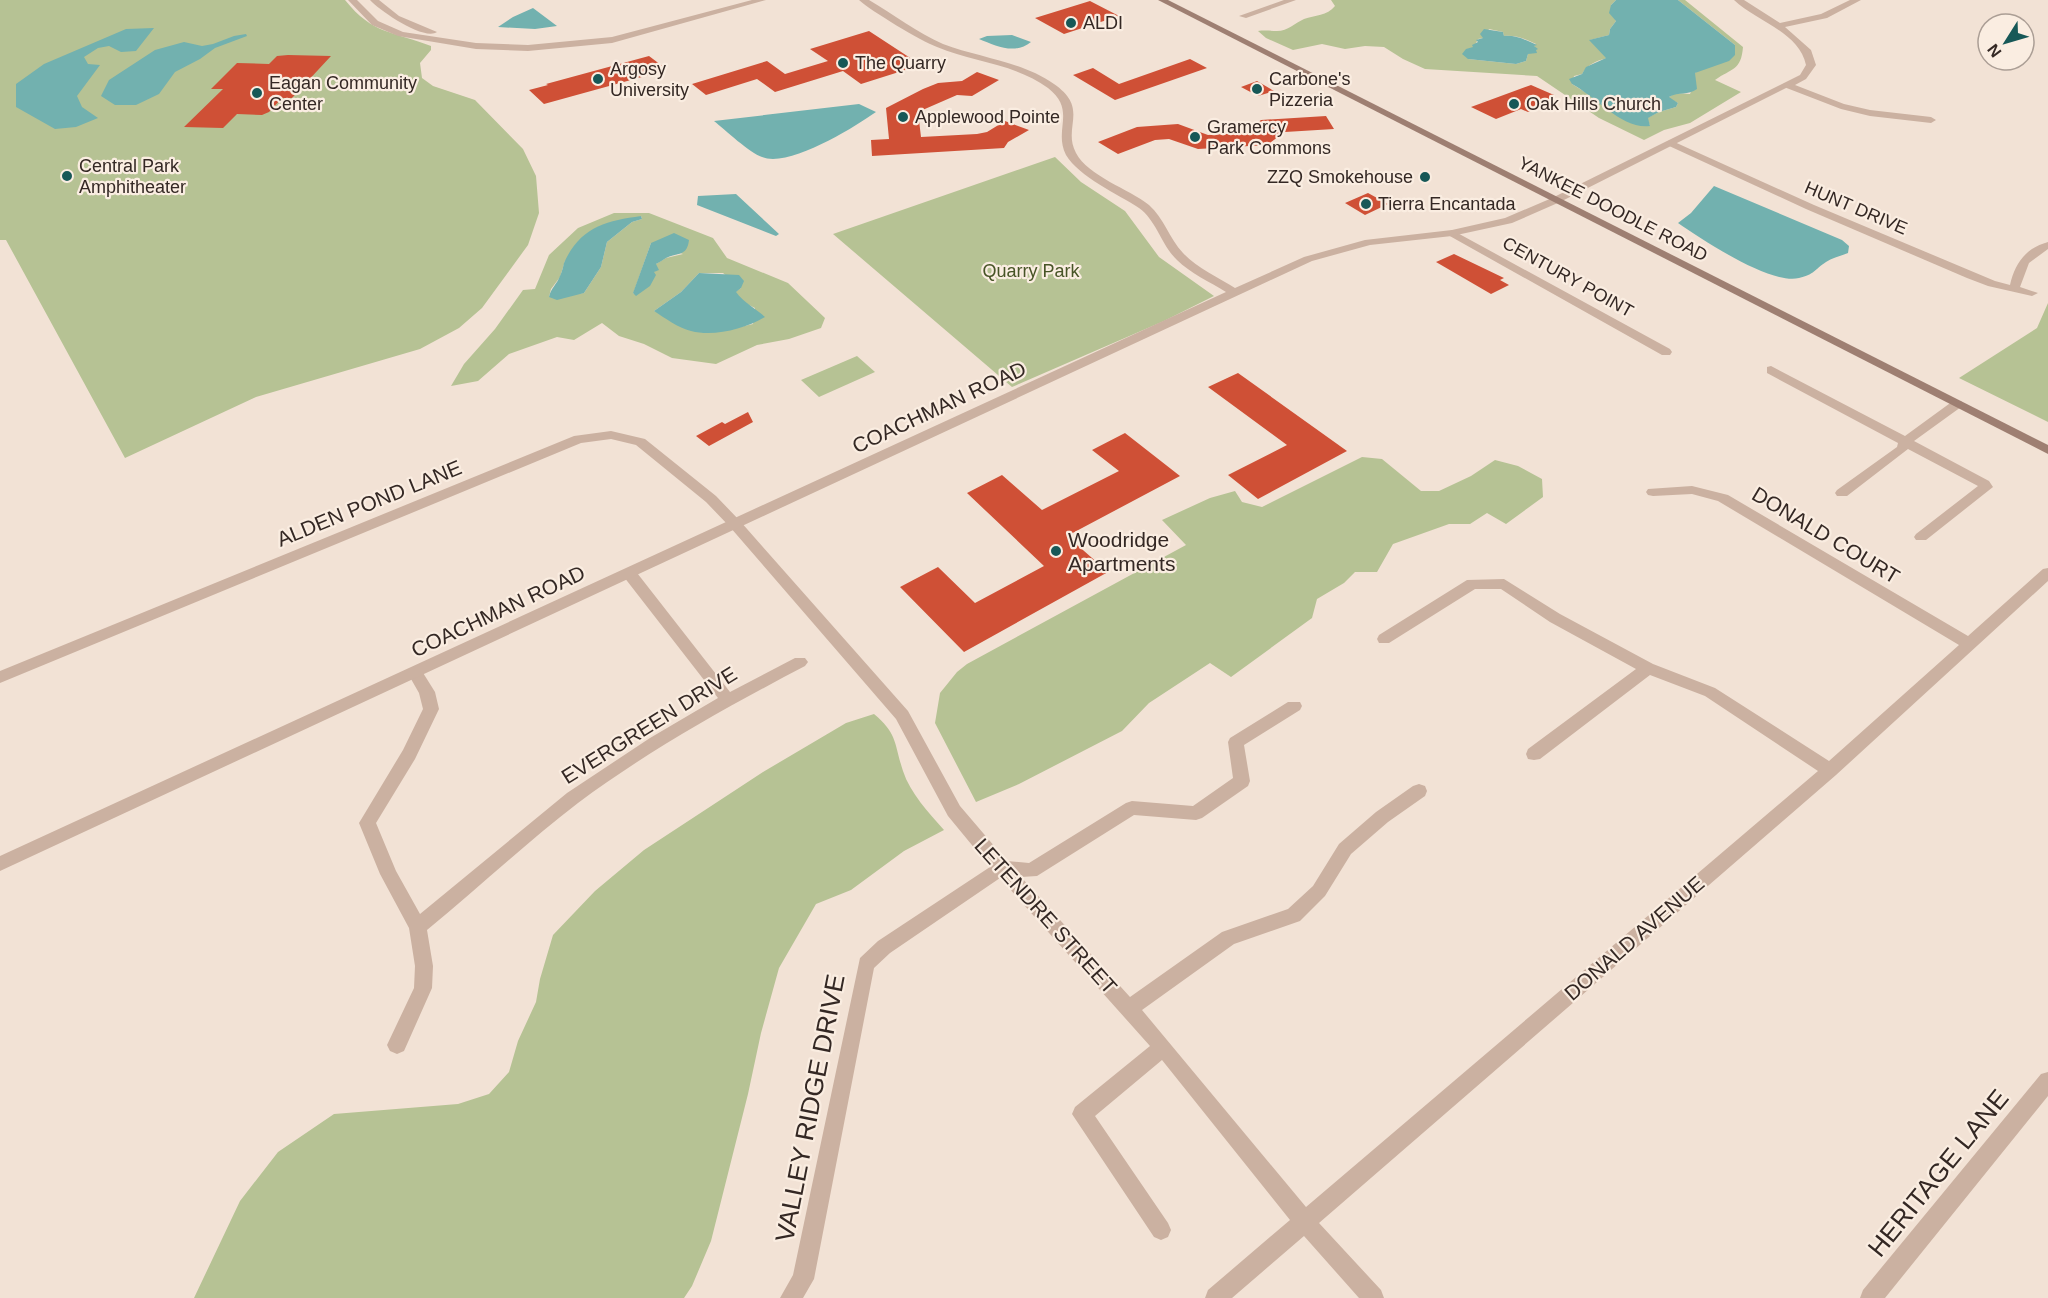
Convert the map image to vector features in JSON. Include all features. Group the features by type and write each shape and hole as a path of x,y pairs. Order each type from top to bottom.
{"main road":[{"name":"YANKEE DOODLE ROAD","path":"1162,0 2048,450"}],"street":[{"path":"352,0 375,23 401,34 476,46 528,48 612,40 762,0"},
{"path":"374,0 396,18 423,30 461,37 513,42 551,41 607,34 648,26 736,0"},
{"path":"863,0 939,45 1016,68 1051,86 1064,99 1070,112 1066,138 1071,154 1083,168 1146,208 1158,222 1166,240 1181,258 1235,293"},
{"path":"1243,16 1292,0"},
{"name":"COACHMAN ROAD","path":"0,864 1308,259 1369,242 1452,233 1508,221 1556,200 1803,76 1811,65 1808,52 1779,26 1738,0"},
{"path":"1779,26 1824,16 1857,0"},
{"path":"1786,85 1843,107 1870,113 1931,120"},
{"name":"HUNT DRIVE","path":"1670,143 1810,207 1971,276 1992,284 2032,293"},
{"name":"CENTURY POINT","path":"1452,233 1666,352"},
{"path":"2014,289 2019,266 2035,250 2048,245"},
{"path":"1771,370 1984,484 1986,487 1921,537"},
{"path":"1842,493 1902,449 1905,442 1957,404"},
{"name":"ALDEN POND LANE","path":"0,677 579,439 611,435 640,442 711,499 735,524"},
{"name":"DONALD COURT","path":"1653,492 1692,490 1723,498 1969,644"},
{"name":"LETENDRE STREET","path":"735,524 903,715 954,811 1002,868 1163,1047 1305,1221 1373,1298"},
{"path":"629,573 727,699"},
{"name":"DONALD AVENUE","path":"1216,1298 1830,770 2048,573"},
{"path":"1384,639 1472,584 1504,584 1555,618 1648,668 1710,692 1830,770"},
{"name":"EVERGREEN DRIVE","path":"418,927 572,799 640,752 727,699 800,662"},
{"path":"1534,754 1648,668"},
{"path":"396,1045 423,988 424,966 418,927 389,874 367,823 409,754 431,709 427,692 415,672"},
{"path":"1002,868 1031,872 1132,808 1196,813 1242,782 1236,742 1294,706"},
{"path":"1129,1009 1228,938 1294,915 1319,891 1345,849 1382,817 1419,791"},
{"name":"VALLEY RIDGE DRIVE","path":"791,1298 803,1279 866,964 884,947 1002,868"},
{"path":"1161,1230 1082,1114 1163,1047"},
{"name":"HERITAGE LANE","path":"1870,1298 2048,1081"}],"green space":[{"path":"0,0 345,0 374,26 431,46 431,50 420,63 422,78 433,86 475,100 523,149 536,176 539,213 528,245 482,308 459,328 420,349 256,397 125,458 6,240 0,240"},
{"path":"1331,0 1616,0 1611,5 1616,21 1609,35 1590,40 1607,58 1593,63 1582,74 1574,76 1572,84 1606,108 1650,126 1647,118 1676,107 1678,103 1668,98 1675,93 1690,94 1695,82 1695,73 1735,45 1678,0 1685,0 1743,47 1738,65 1715,80 1741,92 1690,123 1664,130 1644,140 1599,118 1537,76 1425,69 1384,47 1365,46 1345,49 1322,44 1293,50 1266,38 1258,31 1285,30 1304,19 1325,13 1335,6","holes":["1489,29 1503,32 1504,36 1513,36 1536,44 1535,50 1528,54 1526,61 1516,64 1468,59 1478,39 1483,38"]},
{"name":"Quarry Park","path":"1055,157 1081,182 1125,211 1159,257 1214,296 1164,321 1012,387 833,234"},
{"path":"614,213 649,213 713,238 727,258 788,283 825,318 821,328 789,339 757,345 716,364 672,358 644,344 619,336 602,323 574,340 557,337 509,354 478,381 451,386 464,364 495,329 523,290 535,289 549,255 578,228","holes":["641,216 642,219 632,222 607,242 601,267 584,293 549,297 551,289 560,277 565,261","651,243 683,254 666,258 656,264 654,272 633,294","699,273 723,273 741,288 735,292 743,302 755,308 753,324 718,332 654,311 681,292"]},
{"path":"2048,303 2048,422 1959,378 2037,328"},
{"path":"857,356 875,372 819,397 801,380"},
{"path":"1362,457 1382,459 1421,491 1439,491 1471,476 1495,460 1518,466 1542,479 1543,497 1506,524 1487,513 1470,524 1449,524 1393,544 1377,572 1355,572 1344,583 1317,599 1312,618 1231,677 1210,663 1149,703 1122,731 1019,784 976,802 935,723 940,693 957,672 967,664 1186,545 1162,520 1210,498 1235,491 1242,502 1262,507"},
{"path":"874,714 891,734 910,787 944,830 904,851 851,890 816,904 779,968 711,1241 692,1286 684,1298 194,1298 240,1201 278,1152 334,1114 458,1104 489,1094 509,1072 518,1041 536,1002 553,935 595,891 644,850 763,772 846,723"}],"water":[{"path":"1616,0 1678,0 1735,45 1735,55 1729,61 1695,73 1697,89 1669,97 1678,103 1676,107 1648,118 1650,126 1630,123 1572,84 1569,79 1582,74 1586,67 1606,58 1589,40 1609,35 1616,21 1609,13 1611,5"},
{"path":"533,8 557,26 535,29 498,27 513,17"},
{"path":"154,28 136,51 121,52 109,46 98,48 84,57 88,64 100,65 77,96 82,107 98,118 76,127 55,129 16,107 16,84 44,64 126,29"},
{"path":"1484,29 1503,32 1504,36 1517,37 1533,43 1537,45 1534,46 1538,49 1537,53 1528,54 1526,61 1516,64 1468,59 1462,54 1478,42 1476,40 1483,38 1480,34"},
{"path":"246,34 247,36 215,48 175,72 159,94 136,105 115,105 101,96 109,80 155,50 184,42 202,46"},
{"path":"1012,35 1031,42 1012,49 979,39 987,36"},
{"path":"859,104 876,112 820,145 788,157 774,159 762,157 751,151 714,121"},
{"path":"1714,186 1842,240 1849,246 1848,253 1828,261 1799,278 1771,275 1737,260 1678,223 1691,213"},
{"path":"736,194 779,234 776,236 697,205 698,196"},
{"path":"641,216 642,219 632,222 607,242 601,267 584,293 557,300 549,297 570,251 578,241 595,228 605,224"},
{"path":"674,233 689,240 686,249 656,264 659,270 654,272 656,275 650,286 636,296 633,293 651,243"},
{"path":"699,273 739,275 744,281 736,292 765,317 729,331 700,333 681,328 654,311 681,292"}],"building":[{"name":"ALDI","path":"1090,1 1119,16 1064,34 1035,18"},
{"name":"The Quarry","path":"869,31 921,65 861,84 843,71 775,92 757,79 706,95 692,84 767,61 785,74 828,61 810,49"},
{"name":"Eagan Community Center","path":"277,56 331,56 292,98 282,98 269,112 262,115 237,114 223,128 184,127 223,89 211,89 237,63 269,64"},
{"name":"Argosy University","path":"649,56 665,68 647,73 649,75 544,104 529,90 548,85 546,84"},
{"path":"1190,59 1207,68 1115,100 1073,75 1093,68 1119,84"},
{"name":"Applewood Pointe","path":"977,72 999,80 972,96 957,95 918,112 921,137 977,134 987,132 1005,121 1029,130 1008,142 1004,148 872,156 871,140 889,139 886,108 938,83 962,81"},
{"name":"Carbone's Pizzeria","path":"1257,81 1274,91 1258,96 1241,87"},
{"name":"Oak Hills Church","path":"1531,85 1554,95 1549,97 1556,101 1528,112 1521,109 1496,119 1471,107"},
{"name":"Gramercy Park Commons","path":"1326,116 1334,129 1285,132 1267,145 1198,149 1169,139 1155,140 1118,154 1098,142 1137,127 1178,124 1208,135 1244,133 1261,120"},
{"name":"Tierra Encantada","path":"1368,193 1388,204 1365,215 1345,203"},
{"path":"1454,254 1504,278 1500,280 1509,285 1491,294 1436,262"},
{"path":"1238,373 1347,451 1258,499 1228,475 1287,445 1208,387"},
{"path":"748,412 753,422 709,446 696,436 722,422 725,424"},
{"name":"Woodridge Apartments","path":"1125,433 1180,476 1067,536 1108,572 964,652 900,587 938,567 975,603 1044,566 967,493 1002,475 1042,510 1119,471 1092,450"}],"place":[{"name":"ALDI","path":"1071,23"},
{"name":"The Quarry","path":"843,63"},
{"name":"Argosy University","path":"598,79"},
{"name":"Carbone's Pizzeria","path":"1257,89"},
{"name":"Eagan Community Center","path":"257,93"},
{"name":"Oak Hills Church","path":"1514,104"},
{"name":"Applewood Pointe","path":"903,117"},
{"name":"Gramercy Park Commons","path":"1195,137"},
{"name":"Central Park Amphitheater","path":"67,176"},
{"name":"ZZQ Smokehouse","path":"1425,177"},
{"name":"Tierra Encantada","path":"1366,204"},
{"name":"Woodridge Apartments","path":"1056,551"}]}
